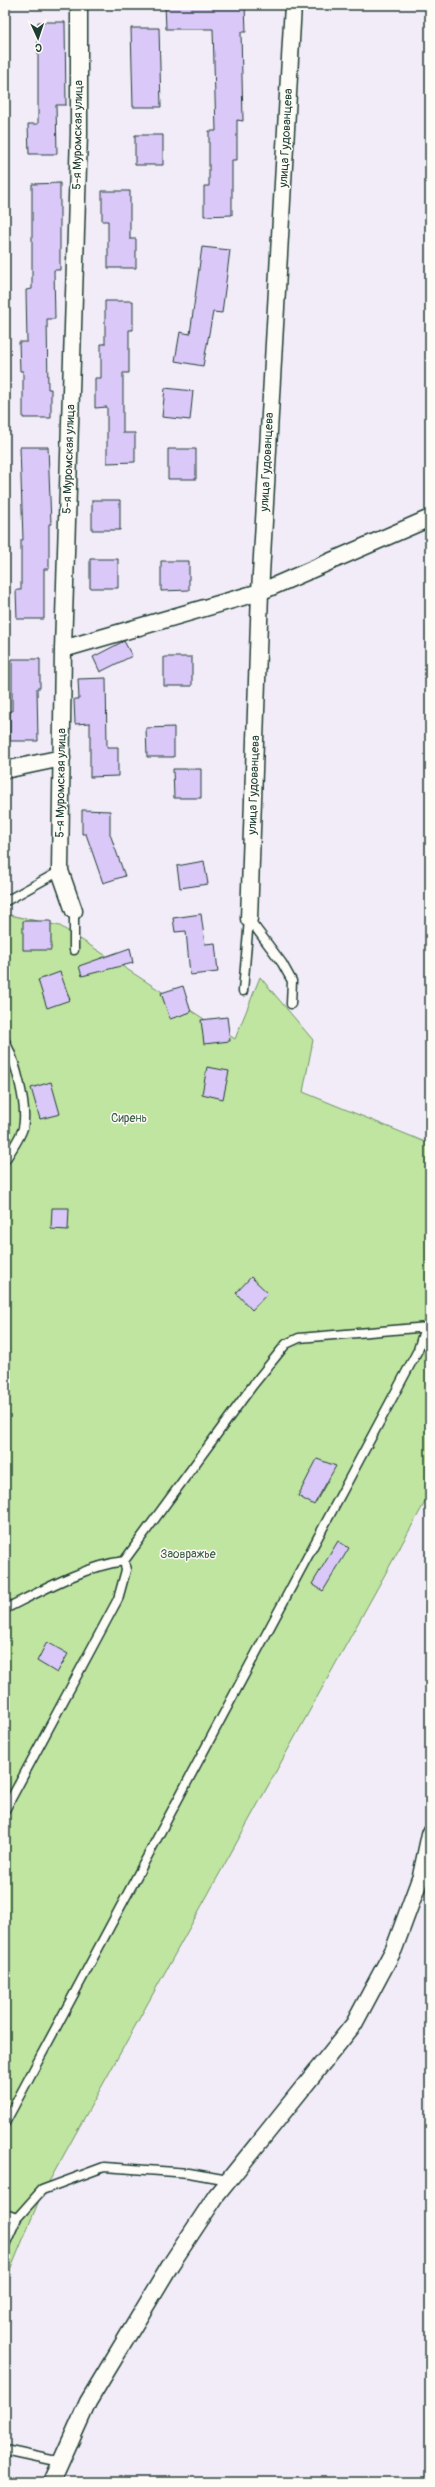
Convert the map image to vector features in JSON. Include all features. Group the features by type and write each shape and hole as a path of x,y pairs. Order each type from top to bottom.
{"street":[{"name":"5-я Муромская улица","path":"74,911 60,871 63,649 79,134 79,5"},
{"name":"улица Гудованцева","path":"249,919 260,592 293,5"},
{"path":"63,649 260,592 430,518"},
{"path":"5,770 62,758"},
{"path":"52,2482 92,2396 171,2264 228,2180 354,2024 394,1949 422,1876 430,1834"}],"lane":[{"path":"6,901 60,871"},
{"path":"74,911 74,950"},
{"path":"242,991 249,919"},
{"path":"249,919 282,963 292,981 291,1004"},
{"path":"5,1041 11,1052 22,1100 23,1127 5,1160"},
{"path":"5,1609 43,1589 110,1563 124,1561 253,1385 286,1344 299,1338 427,1327 418,1350 5,2123"},
{"path":"5,1810 118,1599 126,1570 124,1561"},
{"path":"5,2245 17,2218 42,2190 104,2167 189,2173 228,2180"},
{"path":"5,2214 17,2218"},
{"path":"5,2450 61,2462"}],"green space":[{"name":"Заовражье","path":"5,914 60,926 235,1039 260,977 313,1040 303,1092 430,1144 430,1493 40,2198 5,2283"}],"building":[{"path":"165,5 245,5 246,32 241,32 243,121 237,120 237,160 232,160 232,215 204,216 204,186 209,186 209,131 216,131 213,29 166,29"},
{"path":"38,22 65,22 66,105 56,105 57,154 29,154 28,124 38,124"},
{"path":"131,28 159,28 161,107 133,107"},
{"path":"135,135 163,135 163,165 135,165"},
{"path":"60,183 60,270 54,270 55,319 47,319 48,389 51,389 51,418 23,418 23,371 20,371 19,342 27,342 26,290 32,289 32,184"},
{"path":"102,191 130,191 130,239 136,239 136,268 108,268 108,221 102,221"},
{"path":"202,247 230,250 222,313 213,312 203,366 175,361 180,332 190,334"},
{"path":"105,301 133,301 133,330 129,330 129,373 123,373 123,433 135,433 135,462 107,463 107,407 95,408 95,378 101,378 101,344 105,344"},
{"path":"165,388 193,391 190,420 162,417"},
{"path":"20,447 48,447 51,524 49,524 49,569 44,569 44,619 17,619 16,590 21,590 21,540 23,540"},
{"path":"168,449 196,449 196,479 168,479"},
{"path":"92,500 120,500 120,530 92,530"},
{"path":"90,559 118,559 118,588 90,588"},
{"path":"161,561 189,561 189,590 161,591"},
{"path":"124,641 132,656 100,672 93,657"},
{"path":"164,657 192,657 192,686 164,686"},
{"path":"12,659 40,659 40,688 37,688 38,741 10,741 10,711 12,711"},
{"path":"106,678 107,747 118,747 118,776 90,777 90,723 75,724 74,699 79,699 78,679"},
{"path":"174,727 174,757 147,757 146,728"},
{"path":"173,769 201,769 201,798 174,798"},
{"path":"82,810 110,811 110,834 125,876 103,883 86,834 82,834"},
{"path":"204,861 208,884 180,888 177,866"},
{"path":"201,914 205,944 215,943 218,972 190,975 186,931 175,932 173,918"},
{"path":"23,921 51,921 51,950 23,950"},
{"path":"130,948 133,963 82,976 79,966"},
{"path":"60,972 70,1000 47,1008 38,980"},
{"path":"183,986 191,1012 170,1019 161,993"},
{"path":"227,1017 230,1041 204,1044 201,1020"},
{"path":"207,1067 229,1071 223,1099 202,1094"},
{"path":"51,1082 60,1114 40,1119 31,1088"},
{"path":"52,1208 69,1208 68,1230 51,1229"},
{"path":"251,1277 268,1293 252,1310 236,1293"},
{"path":"317,1459 336,1466 314,1505 298,1496"},
{"path":"338,1541 349,1548 323,1591 312,1584"},
{"path":"47,1642 68,1654 57,1673 37,1661"}],"park label":[{"name":"Сирень","path":"129,1118"}]}
